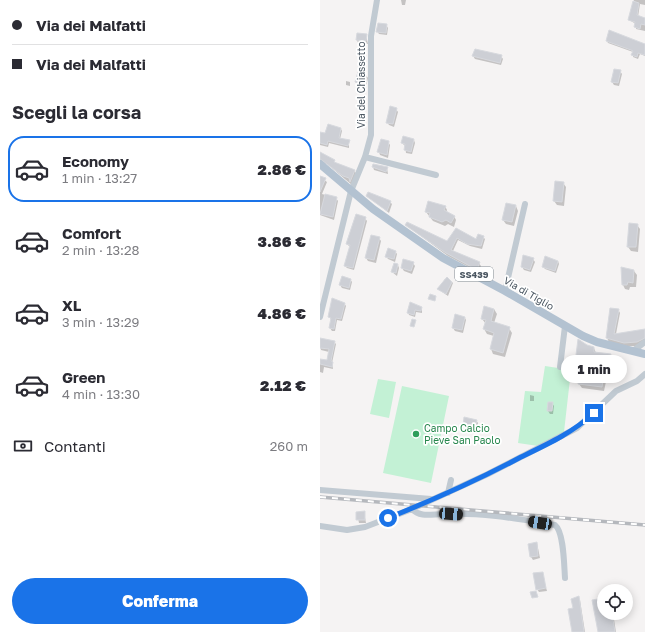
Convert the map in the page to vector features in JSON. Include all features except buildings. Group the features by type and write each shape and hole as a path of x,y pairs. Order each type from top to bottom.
{"main road":[{"name":"Via di Tiglio","path":"320,164 351,191 412,238 443,258 505,290 566,326 597,342 645,354"}],"street":[{"name":"Via del Chiassetto","path":"351,191 365,157 370,135 371,36 377,0"},
{"path":"365,157 436,175"},
{"path":"320,317 351,191"},
{"path":"505,290 526,204"},
{"path":"560,367 566,326"},
{"path":"633,351 645,342"},
{"path":"320,526 347,530 365,527 448,493 577,428 616,391 637,381 645,374"},
{"path":"448,493 451,480"},
{"path":"320,490 433,499"},
{"path":"412,509 421,515 451,514 503,517 555,525 558,527 561,535 565,578"}],"green space":[{"path":"545,366 571,370 564,432 538,446 518,443 525,391 541,392"},
{"path":"378,379 396,382 389,418 370,414"},
{"name":"Campo Calcio Pieve San Paolo","path":"402,386 449,396 431,483 383,473"}],"railway":[{"path":"320,497 645,525"}],"place":[{"name":"Campo Calcio Pieve San Paolo","path":"416,434"}],"route":[{"path":"388,518 448,493 564,436 577,428 594,413"}]}
